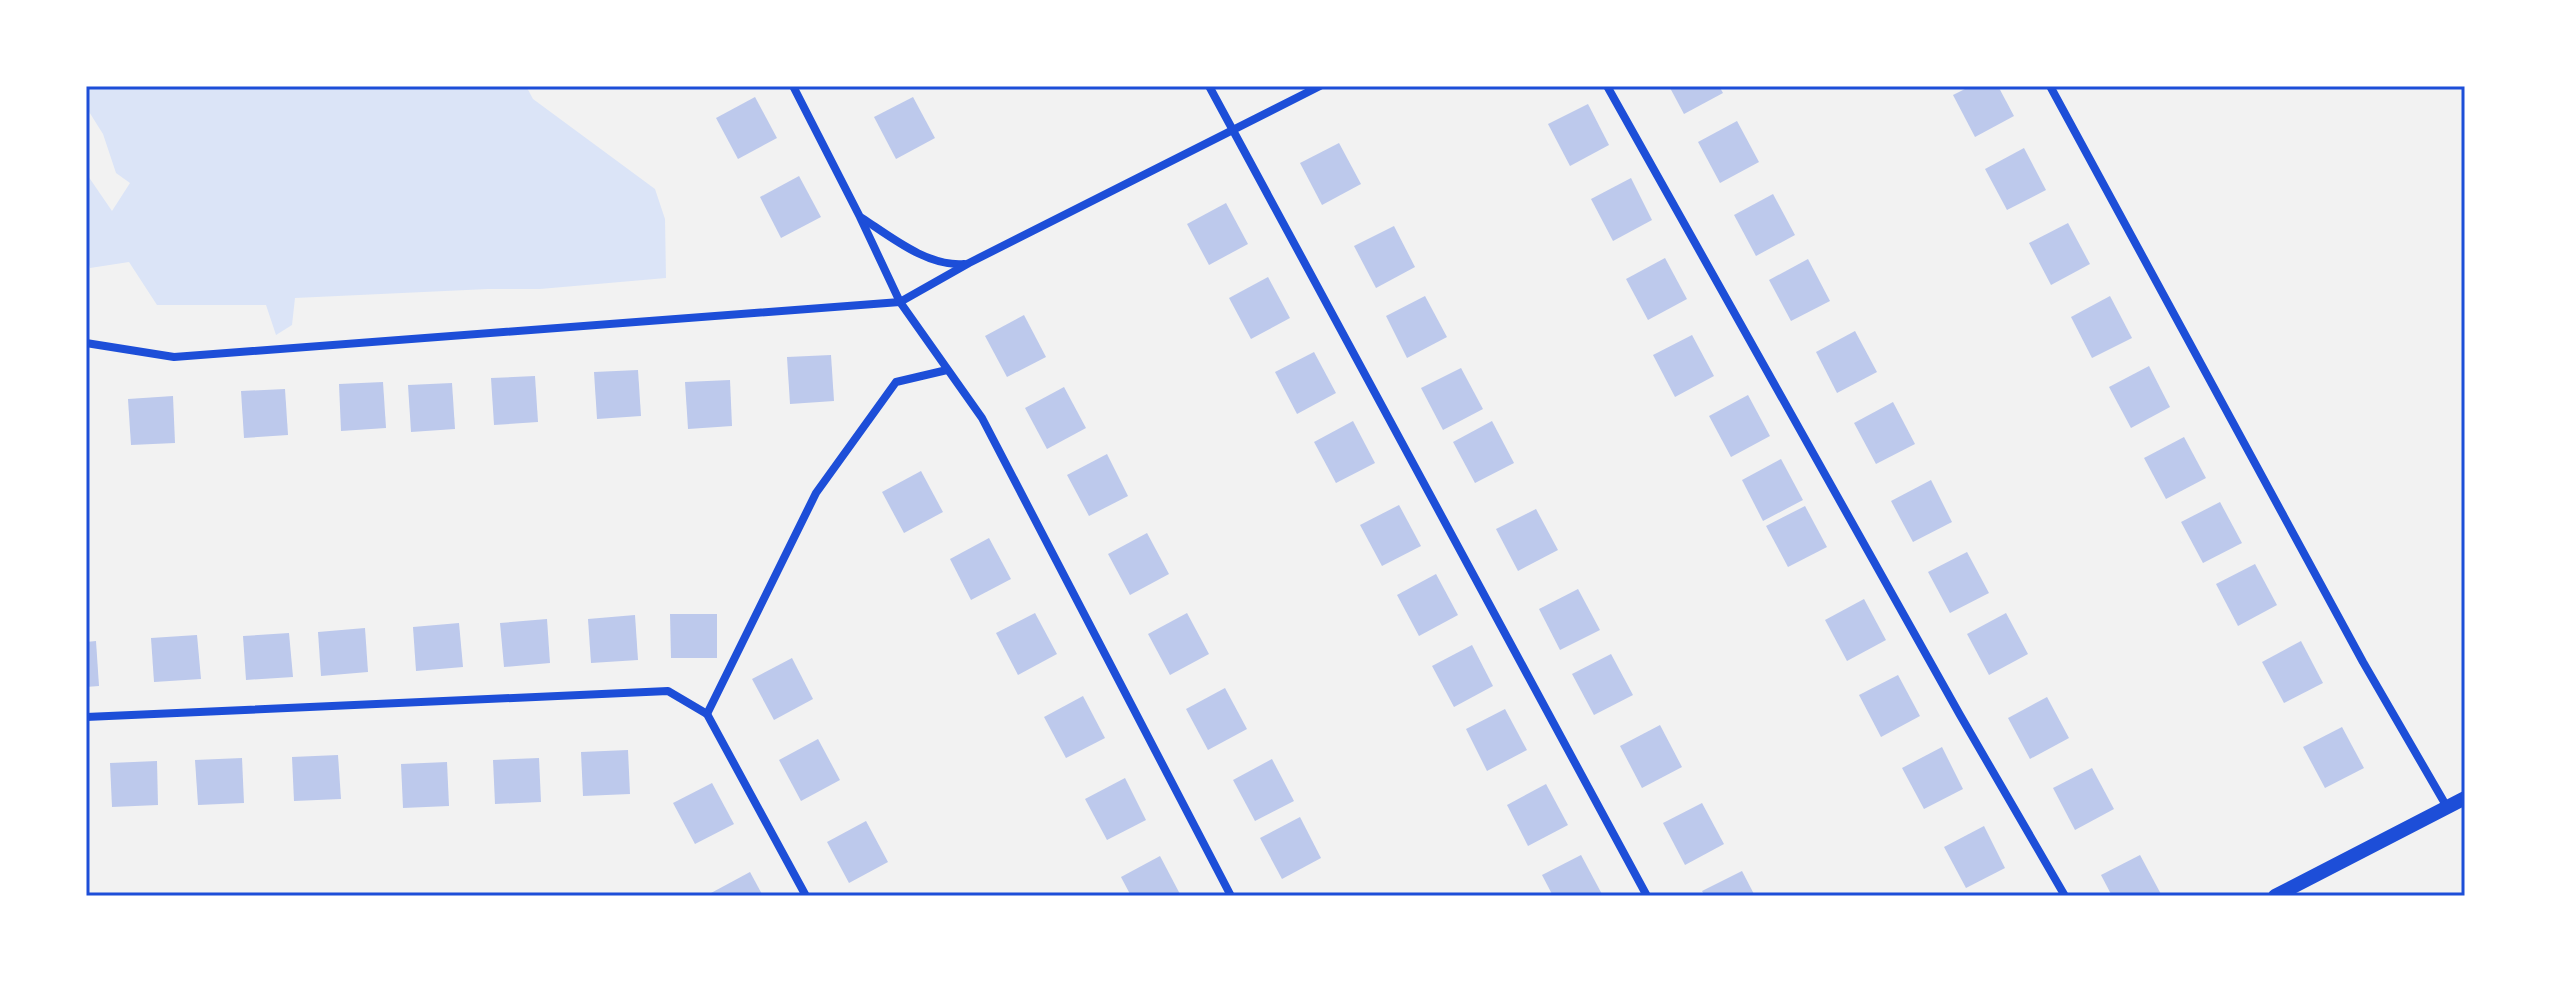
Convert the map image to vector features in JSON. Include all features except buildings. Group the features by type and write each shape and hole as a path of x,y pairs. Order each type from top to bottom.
{"street":[{"path":"793,86 900,302 982,418 1231,896"},
{"path":"1209,86 1647,896"},
{"path":"86,343 174,357 900,302 969,263 1320,86"},
{"path":"1607,86 2065,896"},
{"path":"2050,86 2363,662 2447,807"},
{"path":"860,217 930,258 949,265 969,263"},
{"path":"707,714 816,493 896,382 947,370"},
{"path":"86,717 668,691 707,714 806,896"},
{"path":"2275,896 2464,800"}],"shaded area":[{"path":"86,86 526,86 533,99 655,189 665,219 666,278 540,289 295,298 292,325 276,335 266,305 157,305 129,262 90,268 86,253 86,173 112,211 130,183 116,173 103,134 86,107"}]}
